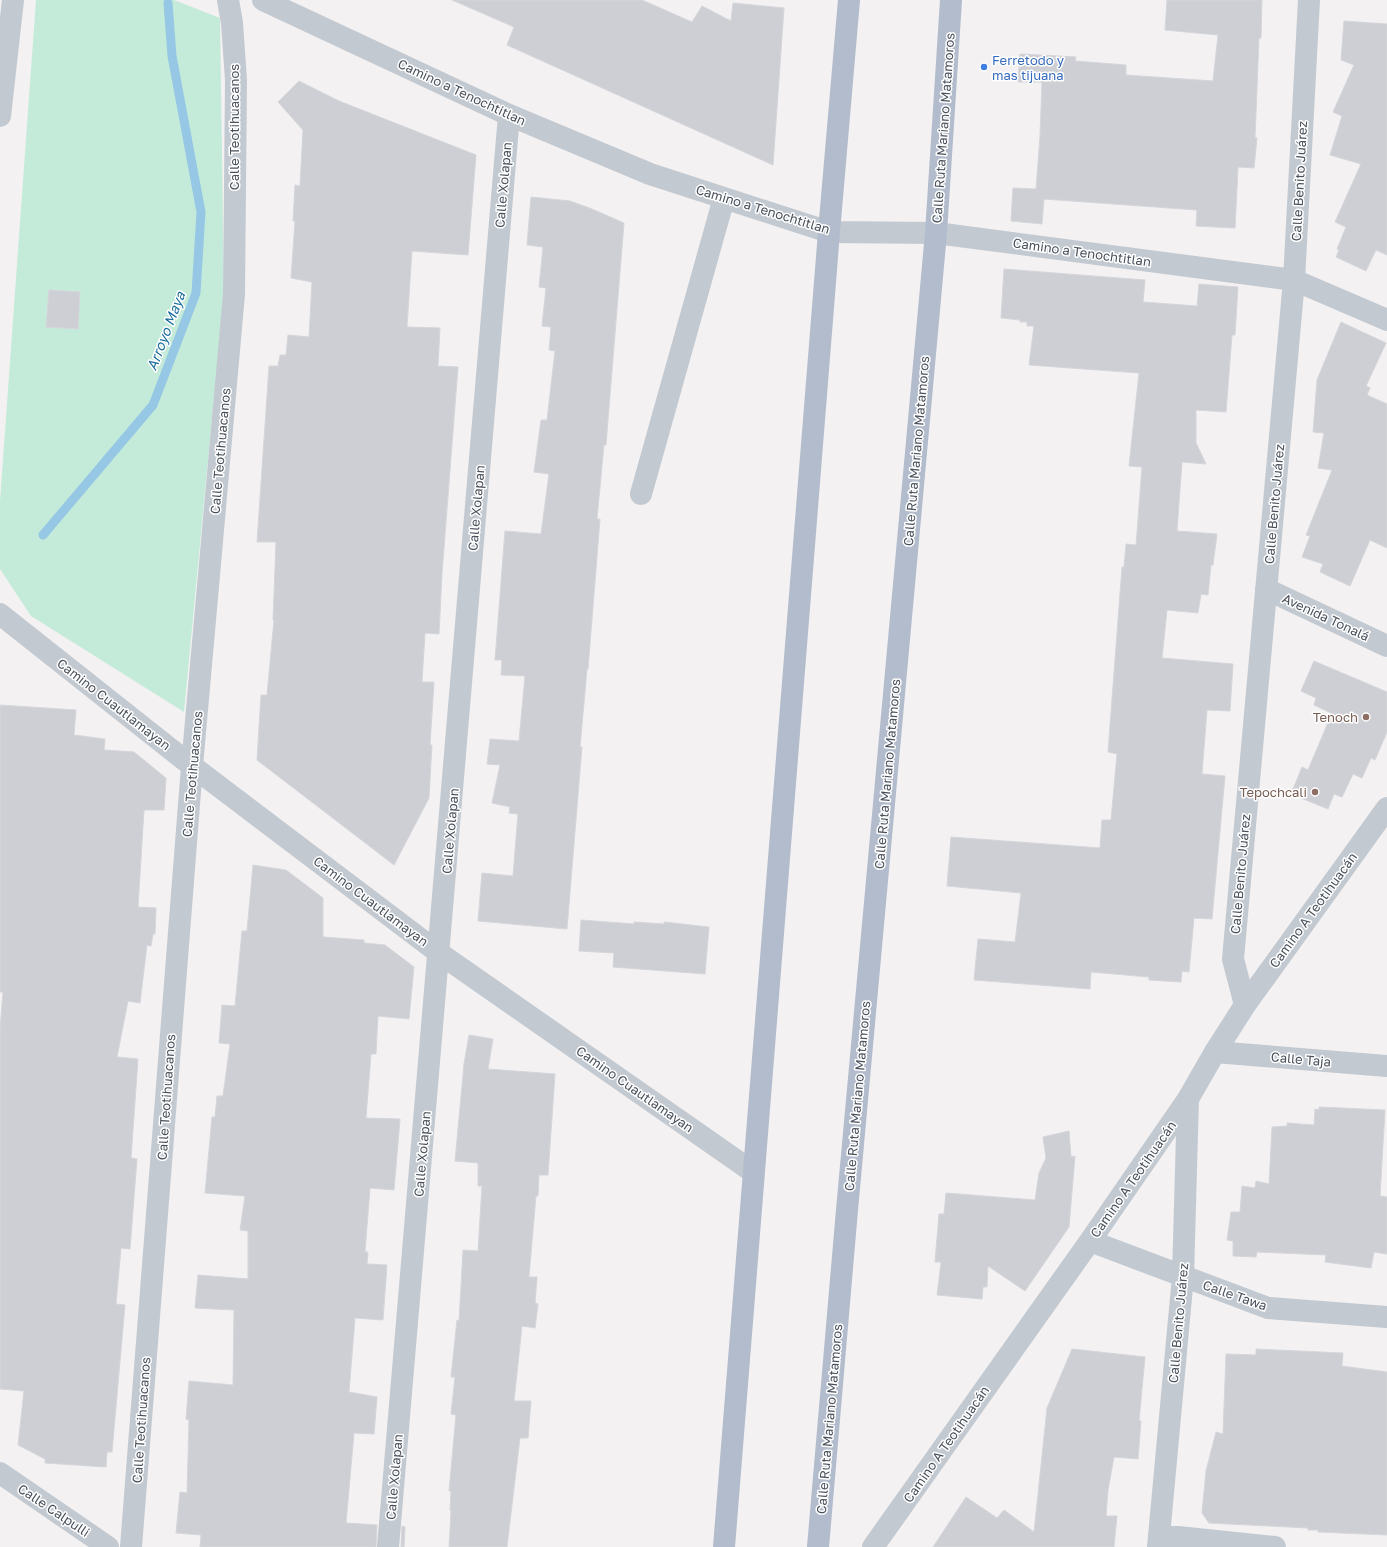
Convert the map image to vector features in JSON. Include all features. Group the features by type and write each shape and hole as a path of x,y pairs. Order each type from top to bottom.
{"main road":[{"path":"724,1547 848,0"},
{"name":"Calle Ruta Mariano Matamoros","path":"818,1547 936,233 951,0"}],"street":[{"path":"0,116 13,0"},
{"name":"Calle Teotihuacanos","path":"131,1547 192,766 234,294 236,80 232,23 228,0"},
{"name":"Camino a Tenochtitlan","path":"263,0 509,115 650,174 829,232 936,233 1294,280 1387,320"},
{"name":"Calle Benito Juárez","path":"1246,1005 1233,959 1294,280 1309,0"},
{"name":"Calle Xolapan","path":"388,1547 509,115"},
{"path":"641,494 724,198"},
{"name":"Avenida Tonalá","path":"1266,589 1387,646"},
{"name":"Camino Cuautlamayan","path":"0,614 192,766 439,953 753,1172"},
{"name":"Camino A Teotihuacán","path":"873,1547 1188,1099 1215,1052 1246,1005 1387,808"},
{"name":"Calle Taja","path":"1215,1052 1387,1066"},
{"name":"Calle Benito Juárez","path":"1159,1541 1183,1276 1188,1099"},
{"name":"Calle Tawa","path":"1090,1240 1268,1308 1387,1317"},
{"name":"Calle Calpulli","path":"0,1473 108,1547"},
{"path":"1159,1541 1275,1547"}],"green space":[{"path":"36,0 174,0 220,18 224,292 184,712 31,616 0,569 0,501"}],"building":[{"path":"452,0 642,0 692,22 702,6 731,21 733,3 784,8 773,165 507,45 514,27"},
{"path":"1167,0 1262,0 1255,138 1257,138 1254,168 1238,167 1235,228 1196,226 1197,210 1044,199 1042,224 1011,221 1013,188 1036,189 1040,136 1042,82 1018,82 1020,54 1076,57 1075,61 1126,65 1126,75 1213,81 1218,35 1165,30"},
{"path":"1344,21 1387,24 1387,255 1376,250 1366,271 1336,257 1339,250 1337,249 1346,227 1335,222 1361,164 1330,155 1342,116 1333,112 1354,65 1341,60"},
{"path":"299,81 339,101 476,155 468,255 412,251 407,327 440,328 438,366 458,367 442,574 439,634 425,633 422,682 434,682 430,745 432,745 429,798 394,865 257,760 261,695 267,695 274,620 276,542 257,542 269,366 278,366 280,355 286,355 288,335 309,337 312,282 291,278 295,221 293,221 295,185 300,186 303,130 278,102"},
{"path":"531,197 570,201 624,223 606,445 604,445 597,519 600,519 580,747 582,747 567,929 478,921 482,873 513,876 518,814 509,813 510,807 492,803 500,765 487,764 490,739 519,741 525,676 501,675 502,660 495,660 505,531 541,534 549,474 534,472 541,420 547,420 555,351 549,350 551,327 542,326 546,288 539,287 543,247 527,245"},
{"path":"1004,269 1145,280 1143,302 1197,306 1199,284 1238,287 1235,335 1232,335 1226,412 1196,410 1196,443 1206,464 1182,462 1177,531 1217,534 1213,565 1211,565 1208,595 1201,594 1198,613 1167,610 1162,658 1233,664 1230,711 1207,710 1202,774 1225,776 1212,919 1194,918 1189,972 1182,971 1181,982 1149,980 1149,977 1091,972 1090,989 974,980 978,939 1015,942 1021,893 947,886 951,837 1100,848 1102,820 1111,820 1117,754 1108,752 1122,567 1124,567 1126,544 1136,545 1142,467 1129,466 1139,373 1029,365 1034,326 1027,326 1027,322 1020,322 1020,320 1001,318"},
{"path":"49,290 80,292 78,329 46,327"},
{"path":"1341,322 1386,343 1366,386 1370,388 1367,395 1387,404 1387,548 1370,540 1350,586 1320,572 1323,564 1302,557 1310,536 1306,535 1332,470 1318,468 1324,433 1313,432 1317,380"},
{"path":"1314,661 1387,692 1387,732 1375,760 1371,758 1362,778 1353,774 1342,797 1334,794 1328,809 1291,794 1302,767 1308,770 1329,720 1327,719 1331,713 1314,705 1316,698 1301,691"},
{"path":"0,705 76,710 74,735 105,739 104,750 134,752 166,778 164,810 144,810 138,907 156,908 155,934 153,934 151,946 147,945 140,1003 128,1001 117,1057 138,1059 131,1158 137,1159 130,1249 121,1248 116,1304 125,1305 112,1452 107,1452 106,1467 45,1463 45,1459 18,1445 24,1391 0,1389 0,1029 3,992 0,992"},
{"path":"253,865 286,870 323,898 323,937 364,940 364,943 385,945 414,967 409,1019 378,1016 376,1054 371,1054 366,1118 400,1119 394,1190 370,1188 365,1252 368,1252 367,1264 387,1265 383,1320 355,1318 349,1392 377,1397 374,1434 354,1433 346,1523 377,1525 376,1547 200,1547 201,1535 176,1533 180,1492 187,1493 189,1420 186,1419 189,1381 233,1385 234,1310 195,1308 198,1275 248,1279 248,1231 240,1230 245,1196 205,1193 212,1117 215,1117 217,1096 223,1096 230,1044 219,1043 222,1005 235,1006 242,931 247,931"},
{"path":"581,920 634,924 634,922 664,924 664,922 709,927 705,974 613,967 614,953 579,951"},
{"path":"469,1035 493,1039 488,1069 555,1074 548,1175 539,1175 529,1277 537,1277 535,1303 538,1304 535,1328 522,1326 514,1401 531,1401 528,1438 520,1438 507,1547 449,1547 451,1491 449,1491 456,1415 451,1414 455,1377 451,1377 457,1320 459,1321 463,1250 478,1251 482,1186 478,1186 478,1163 455,1161 464,1064"},
{"path":"1319,1107 1385,1110 1380,1196 1387,1197 1387,1254 1374,1252 1371,1268 1325,1262 1326,1255 1257,1252 1256,1257 1233,1256 1233,1241 1227,1240 1231,1212 1240,1212 1242,1186 1255,1188 1256,1181 1269,1184 1272,1127 1287,1126 1287,1123 1314,1125 1315,1109 1319,1110"},
{"path":"1069,1131 1071,1157 1075,1156 1069,1227 1025,1291 988,1266 987,1287 983,1287 982,1299 937,1295 941,1262 935,1262 939,1214 944,1214 946,1193 1035,1200 1039,1173 1046,1158 1043,1137"},
{"path":"1072,1349 1145,1357 1139,1421 1141,1421 1138,1459 1114,1457 1108,1490 1106,1516 1117,1516 1114,1547 933,1547 966,1497 997,1518 1004,1510 1034,1532 1047,1408"},
{"path":"1256,1349 1343,1353 1342,1366 1387,1372 1387,1535 1318,1532 1318,1530 1308,1530 1308,1528 1209,1523 1202,1513 1206,1471 1216,1432 1223,1434 1226,1354 1256,1355"},
{"path":"402,1526 405,1527 404,1547 401,1547"}],"waterway":[{"name":"Arroyo Maya","path":"43,535 153,405 196,293 201,212 172,56 168,3"}],"place":[{"name":"Ferretodo y mas tijuana","path":"984,67"},
{"name":"Tenoch","path":"1366,717"},
{"name":"Tepochcali","path":"1315,792"}]}
